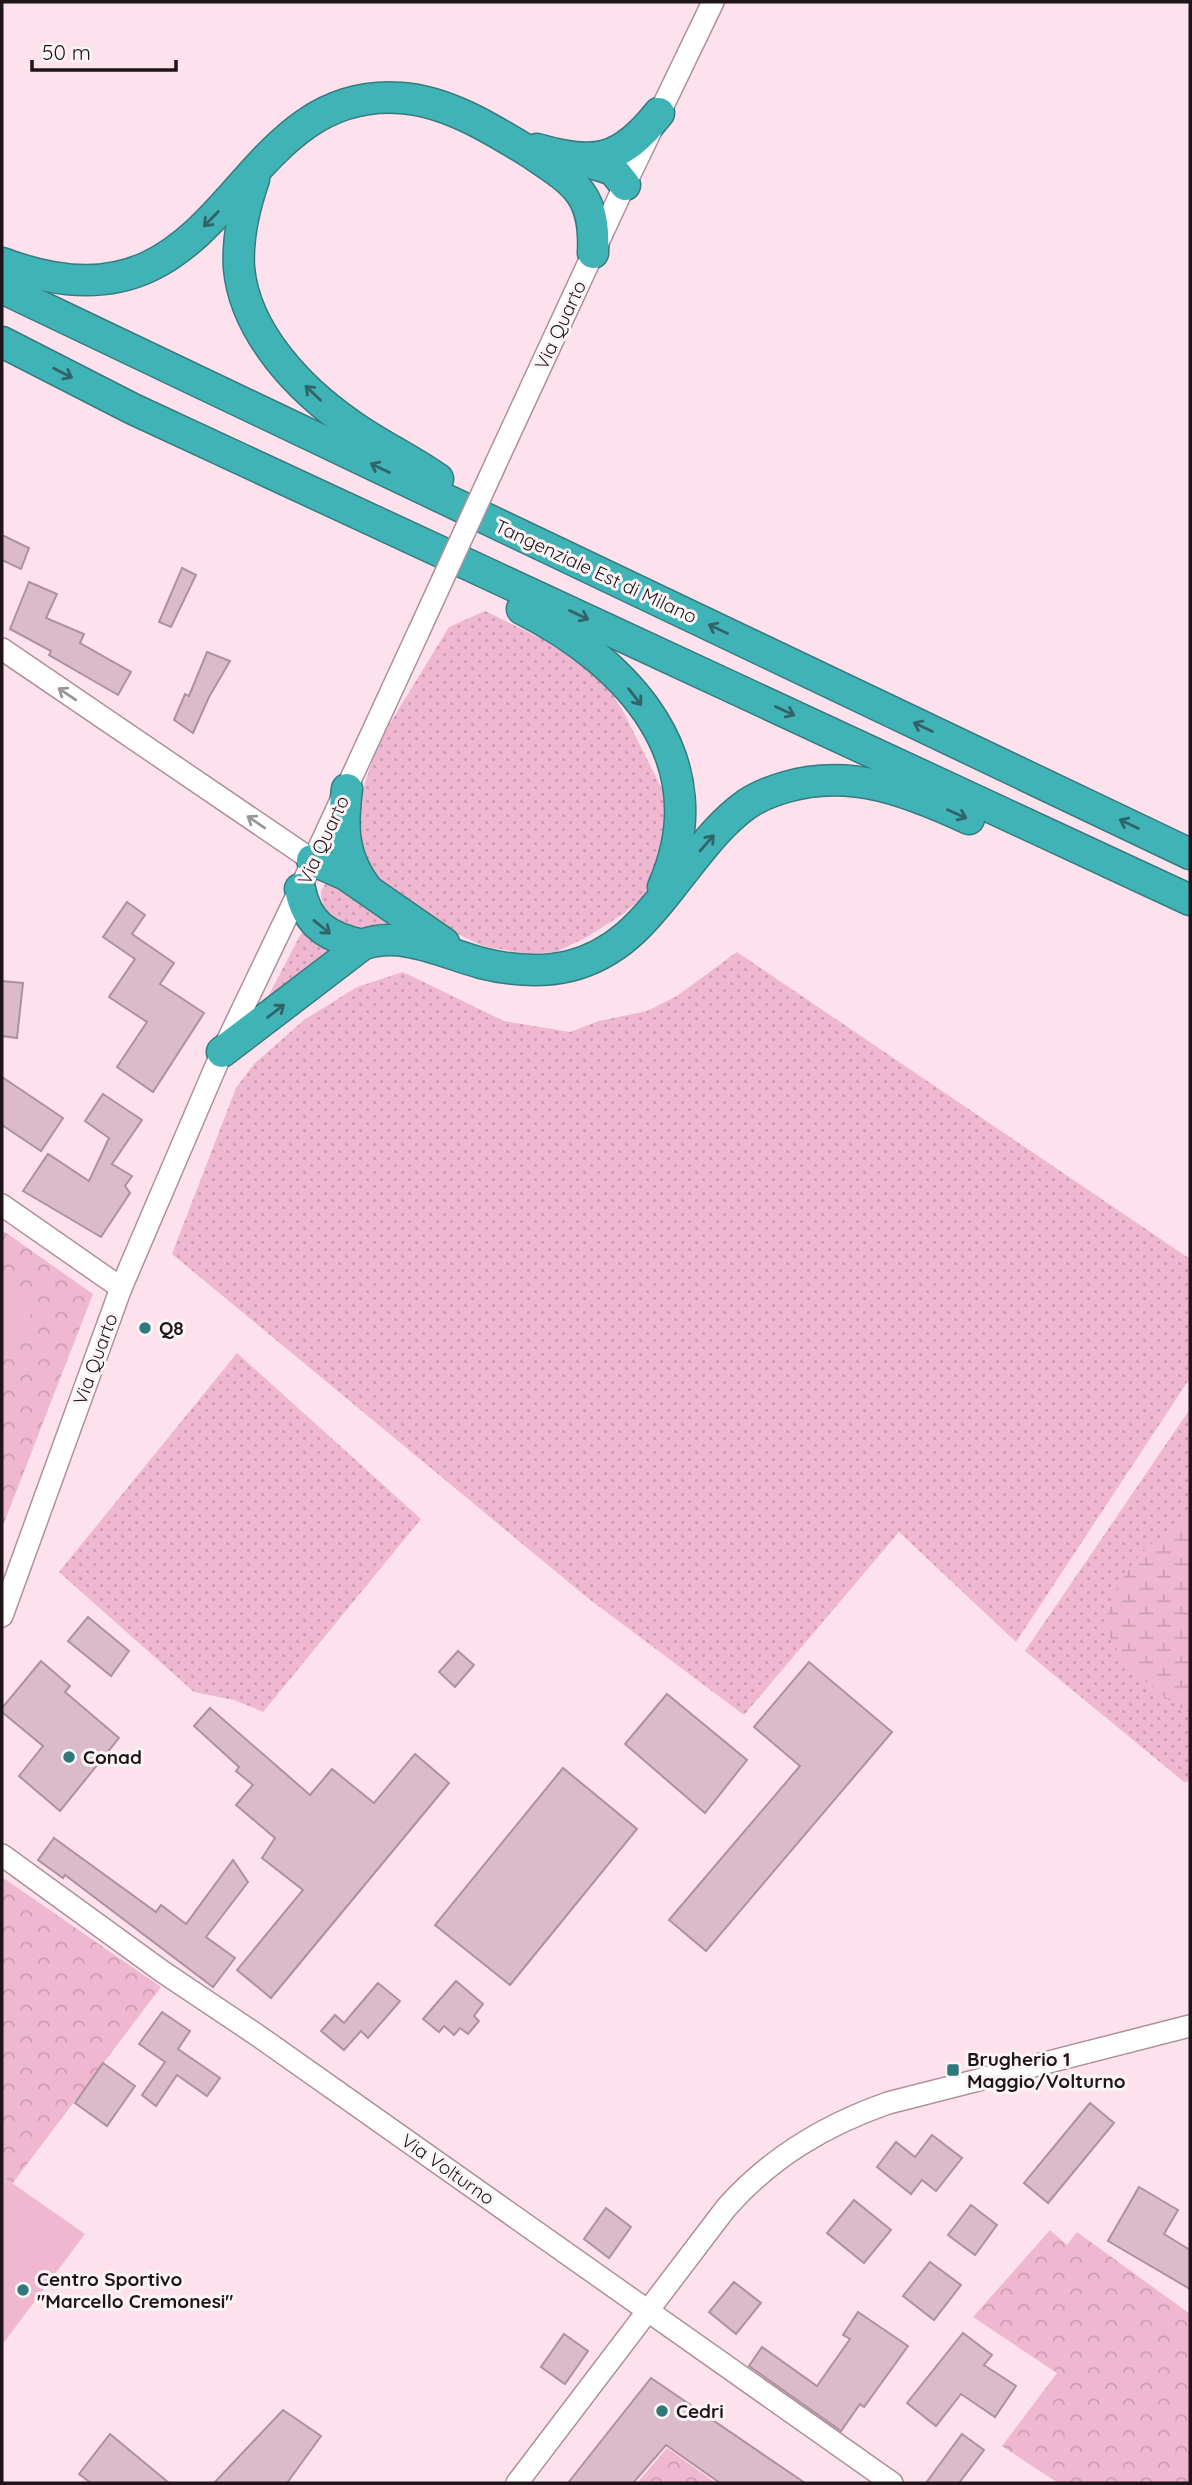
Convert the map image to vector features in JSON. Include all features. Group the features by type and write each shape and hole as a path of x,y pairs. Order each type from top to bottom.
{"highway":[{"path":"2,264 46,278 72,281 112,278 150,267 190,241 281,142 306,123 338,107 380,98 400,98 433,104 505,137 542,150 606,166 616,173 622,190 603,196 579,190"},
{"path":"577,159 604,156 627,146 646,130 659,113"},
{"path":"505,137 547,164 579,190 592,216 593,253"},
{"path":"257,169 242,218 239,267 249,306 267,340 298,379 337,414 411,461 509,530"},
{"name":"Tangenziale Est di Milano","path":"2,288 1190,854"},
{"path":"2,342 367,533 541,619 570,636 609,667 637,698 661,734 673,758 679,783 676,845 665,883 649,916"},
{"path":"132,409 1190,901"},
{"path":"222,1052 362,945 377,940 395,940 467,959 520,969 547,970 571,966 593,958 634,932 723,825 749,803 793,785 838,779 868,782 902,792 1054,856 1190,901"},
{"path":"347,789 342,824 344,836 356,871 372,894"},
{"path":"312,860 346,875 467,959"},
{"path":"300,889 304,907 316,924 339,938 362,945"}],"street":[{"name":"Via Quarto","path":"2,1616 121,1288 222,1052 347,789 622,190 713,2"},
{"path":"2,649 312,860"},
{"path":"2,1205 121,1288"},
{"name":"Via Volturno","path":"2,1856 163,1972 257,2035 892,2483"},
{"path":"517,2483 737,2196 759,2173 789,2150 855,2115 888,2103 1190,2026"}],"green space":[{"path":"485,611 542,639 602,677 624,713 669,803 663,857 644,896 623,914 587,937 556,952 526,954 483,946 441,926 386,888 359,852 358,804 378,743 449,627"},
{"path":"335,880 396,928 365,936 335,921 325,909 321,891 326,883"},
{"path":"304,928 334,952 263,1006"},
{"path":"737,952 1190,1259 1190,1378 1016,1642 899,1532 744,1715 589,1599 172,1254 236,1088 254,1064 304,1020 357,987 403,972 504,1021 570,1032 599,1021 647,1011 677,996"},
{"path":"2,1230 93,1294 2,1528"},
{"path":"2,1286 35,1308 2,1358"},
{"path":"237,1353 421,1519 263,1712 234,1700 194,1692 59,1572"},
{"path":"1190,1409 1190,1781 1184,1782 1025,1651"},
{"path":"1190,1516 1190,1713 1153,1688 1128,1664 1111,1638 1107,1616 1121,1581 1137,1559 1152,1543 1181,1526"},
{"path":"2,1877 161,1987 12,2184 2,2176"},
{"name":"Centro Sportivo \"Marcello Cremonesi\"","path":"2,2176 85,2234 2,2345"},
{"path":"1050,2230 1067,2245 1077,2232 1190,2314 1190,2483 1058,2483 1002,2446 1057,2373 973,2317"},
{"path":"667,2448 716,2483 637,2483"}],"building":[{"path":"2,535 29,548 21,569 2,560"},
{"path":"182,568 196,575 171,627 159,622"},
{"path":"29,582 57,594 46,618 84,634 80,643 131,672 118,695 49,655 51,651 10,629"},
{"path":"207,652 230,661 209,697 193,733 174,720 185,694 189,696"},
{"path":"127,902 145,915 132,934 174,963 160,984 204,1013 153,1092 117,1067 147,1022 109,997 135,959 103,937"},
{"path":"2,981 23,983 17,1038 2,1036"},
{"path":"2,1077 63,1118 41,1151 2,1125"},
{"path":"103,1094 142,1120 112,1164 132,1176 125,1186 130,1193 101,1237 23,1191 48,1154 89,1181 109,1138 85,1121"},
{"path":"88,1617 129,1651 111,1676 68,1641"},
{"path":"458,1651 474,1665 455,1687 439,1672"},
{"path":"41,1661 70,1686 65,1692 119,1738 60,1811 19,1776 43,1746 2,1712 2,1708"},
{"path":"809,1662 892,1732 706,1951 669,1920 800,1766 754,1727"},
{"path":"667,1694 747,1760 705,1813 625,1744"},
{"path":"210,1708 310,1795 332,1769 374,1803 415,1754 449,1783 271,1998 237,1970 303,1890 262,1858 275,1838 236,1805 253,1785 236,1771 239,1767 194,1726"},
{"path":"563,1768 637,1829 510,1985 435,1925"},
{"path":"54,1838 156,1912 161,1905 186,1924 233,1860 248,1882 206,1937 235,1958 213,1987 65,1875 63,1878 38,1860"},
{"path":"456,1981 483,2004 474,2016 479,2021 468,2034 460,2028 454,2035 444,2026 439,2032 423,2019"},
{"path":"378,1983 400,2001 368,2038 361,2031 344,2050 321,2031 335,2015 344,2023"},
{"path":"162,2012 190,2031 178,2049 220,2078 207,2096 177,2075 156,2106 142,2095 165,2062 139,2044"},
{"path":"103,2063 135,2086 107,2126 75,2103"},
{"path":"1090,2103 1114,2123 1048,2203 1024,2183"},
{"path":"932,2135 962,2158 936,2191 922,2180 911,2194 877,2167 896,2142 915,2157"},
{"path":"1139,2187 1178,2210 1164,2234 1190,2250 1190,2289 1108,2241"},
{"path":"854,2200 891,2230 864,2263 827,2233"},
{"path":"971,2205 997,2225 975,2255 948,2235"},
{"path":"606,2208 631,2227 609,2258 584,2239"},
{"path":"930,2262 961,2285 934,2320 903,2296"},
{"path":"734,2282 761,2303 736,2334 709,2312"},
{"path":"858,2312 908,2346 864,2407 860,2404 841,2431 749,2366 762,2347 817,2386 850,2339 843,2335"},
{"path":"963,2333 992,2355 984,2365 1016,2386 995,2417 961,2394 936,2426 907,2403"},
{"path":"564,2334 588,2351 565,2384 541,2367"},
{"name":"Cedri","path":"651,2378 805,2483 720,2483 666,2445 633,2483 568,2483"},
{"path":"283,2410 321,2436 287,2483 214,2483"},
{"path":"110,2434 169,2483 91,2483 79,2474"},
{"path":"962,2434 984,2450 959,2483 926,2483"}],"place":[{"name":"Q8","path":"145,1328"},
{"name":"Conad","path":"69,1757"},
{"name":"Brugherio 1 Maggio/Volturno","path":"953,2070"},
{"name":"Centro Sportivo \"Marcello Cremonesi\"","path":"23,2290"},
{"name":"Cedri","path":"662,2411"}]}
